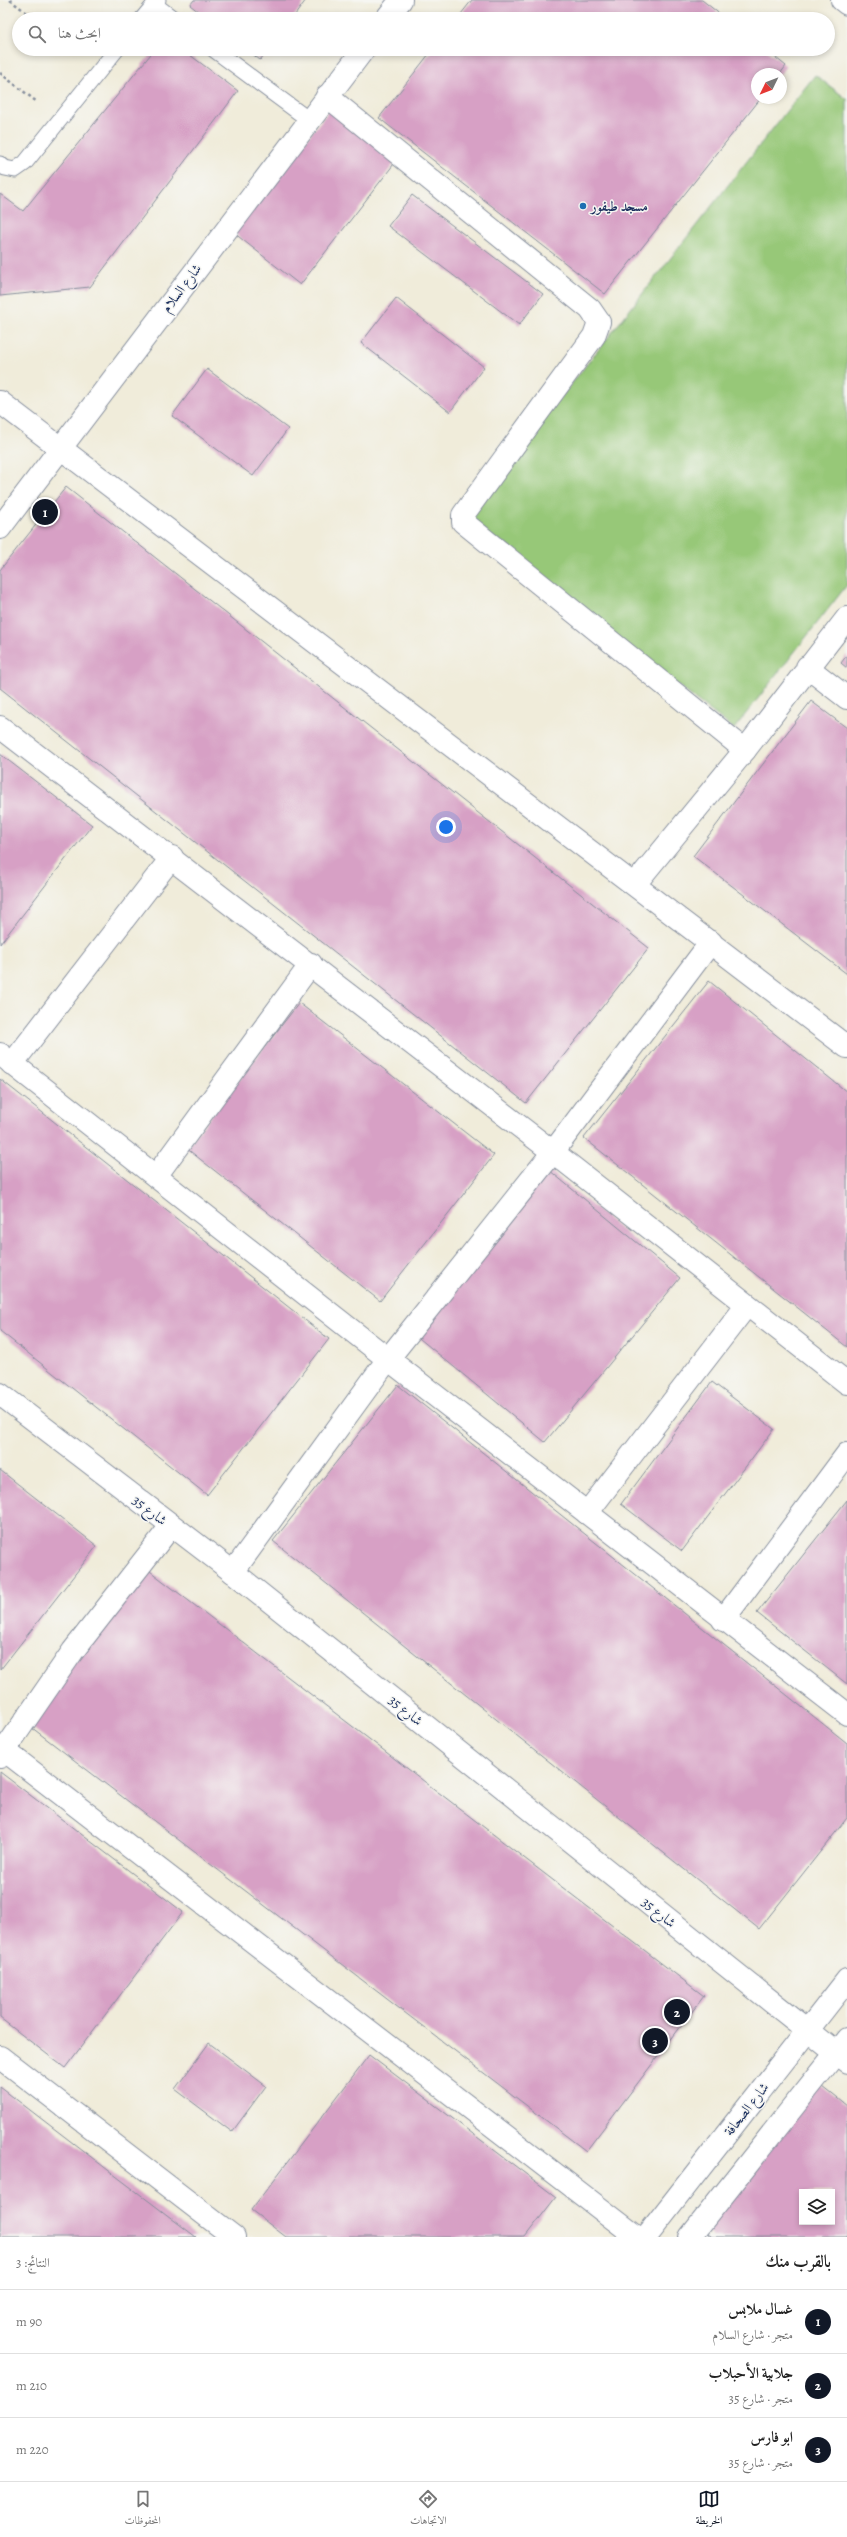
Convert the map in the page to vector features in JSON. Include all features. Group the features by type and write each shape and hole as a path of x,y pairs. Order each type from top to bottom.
{"street":[{"path":"392,12 401,0"},
{"path":"842,0 847,4"},
{"name":"شارع السلام","path":"0,528 359,56"},
{"path":"328,96 590,309 599,322 594,336 463,516 463,522 745,750"},
{"path":"0,402 59,449 635,884 847,1047"},
{"path":"635,884 745,750 847,618"},
{"path":"807,668 847,698"},
{"path":"0,727 172,857 553,1152 747,1306 847,1383"},
{"path":"172,857 6,1059 723,1620 847,1714"},
{"path":"233,1572 388,1359 553,1152 711,942"},
{"path":"156,1176 310,964"},
{"path":"587,1513 747,1306"},
{"name":"شارع 35","path":"0,1394 233,1572 807,2030 843,2051"},
{"path":"723,1620 847,1454"},
{"path":"171,1526 73,1651 1,1751 637,2237"},
{"name":"شارع الصحافة","path":"646,2237 847,1980"},
{"path":"690,2237 843,2051"},
{"path":"0,2057 234,2237"}],"lane":[{"path":"148,12 156,2 167,12"},
{"path":"0,164 5,168 16,170 25,163 111,56"},
{"path":"222,56 309,120"}],"path":[{"path":"10,0 26,12"},
{"path":"0,73 60,119"}],"green space":[{"path":"815,75 847,99 847,585 734,729 464,520"}],"building":[{"path":"194,0 306,0 297,12 199,12 190,5"},
{"path":"472,0 702,0 717,12 463,12"},
{"path":"149,56 191,56 238,91 90,287 0,296 0,194 23,211"},
{"path":"255,56 263,56 260,60"},
{"name":"مسجد طيفور","path":"428,56 774,56 786,66 784,68 751,68 751,104 756,104 605,294 379,118"},
{"path":"331,108 397,160 300,285 234,233"},
{"path":"412,195 543,294 519,325 388,226"},
{"path":"396,298 484,367 450,412 361,343"},
{"path":"207,369 288,429 253,476 172,416"},
{"path":"66,487 649,948 526,1103 0,688 0,570"},
{"path":"847,655 847,668 841,663"},
{"path":"811,701 847,728 847,974 693,856"},
{"path":"0,754 92,825 0,944"},
{"path":"709,981 847,1092 847,1347 584,1138"},
{"path":"299,1003 494,1155 380,1301 186,1148"},
{"path":"0,1079 329,1339 207,1495 0,1331"},
{"path":"549,1170 680,1278 545,1442 414,1334"},
{"path":"712,1382 774,1429 682,1551 621,1504"},
{"path":"398,1385 847,1743 847,1818 759,1929 273,1541"},
{"path":"0,1470 97,1546 0,1670"},
{"path":"847,1500 847,1684 757,1613"},
{"path":"146,1568 704,1996 586,2151 27,1724"},
{"path":"0,1772 183,1912 65,2068 0,2018"},
{"path":"209,2043 266,2086 232,2132 175,2089"},
{"path":"369,2055 556,2197 525,2237 286,2237 251,2210"},
{"path":"818,2083 847,2106 847,2237 713,2237 702,2228"},
{"path":"0,2087 108,2170 196,2237 0,2237"}],"place":[{"name":"مسجد طيفور","path":"583,206"},
{"name":"غسال ملابس","path":"45,512"},
{"name":"جلابية الأحبلاب","path":"677,2012"},
{"name":"ابو فارس","path":"655,2041"}]}
